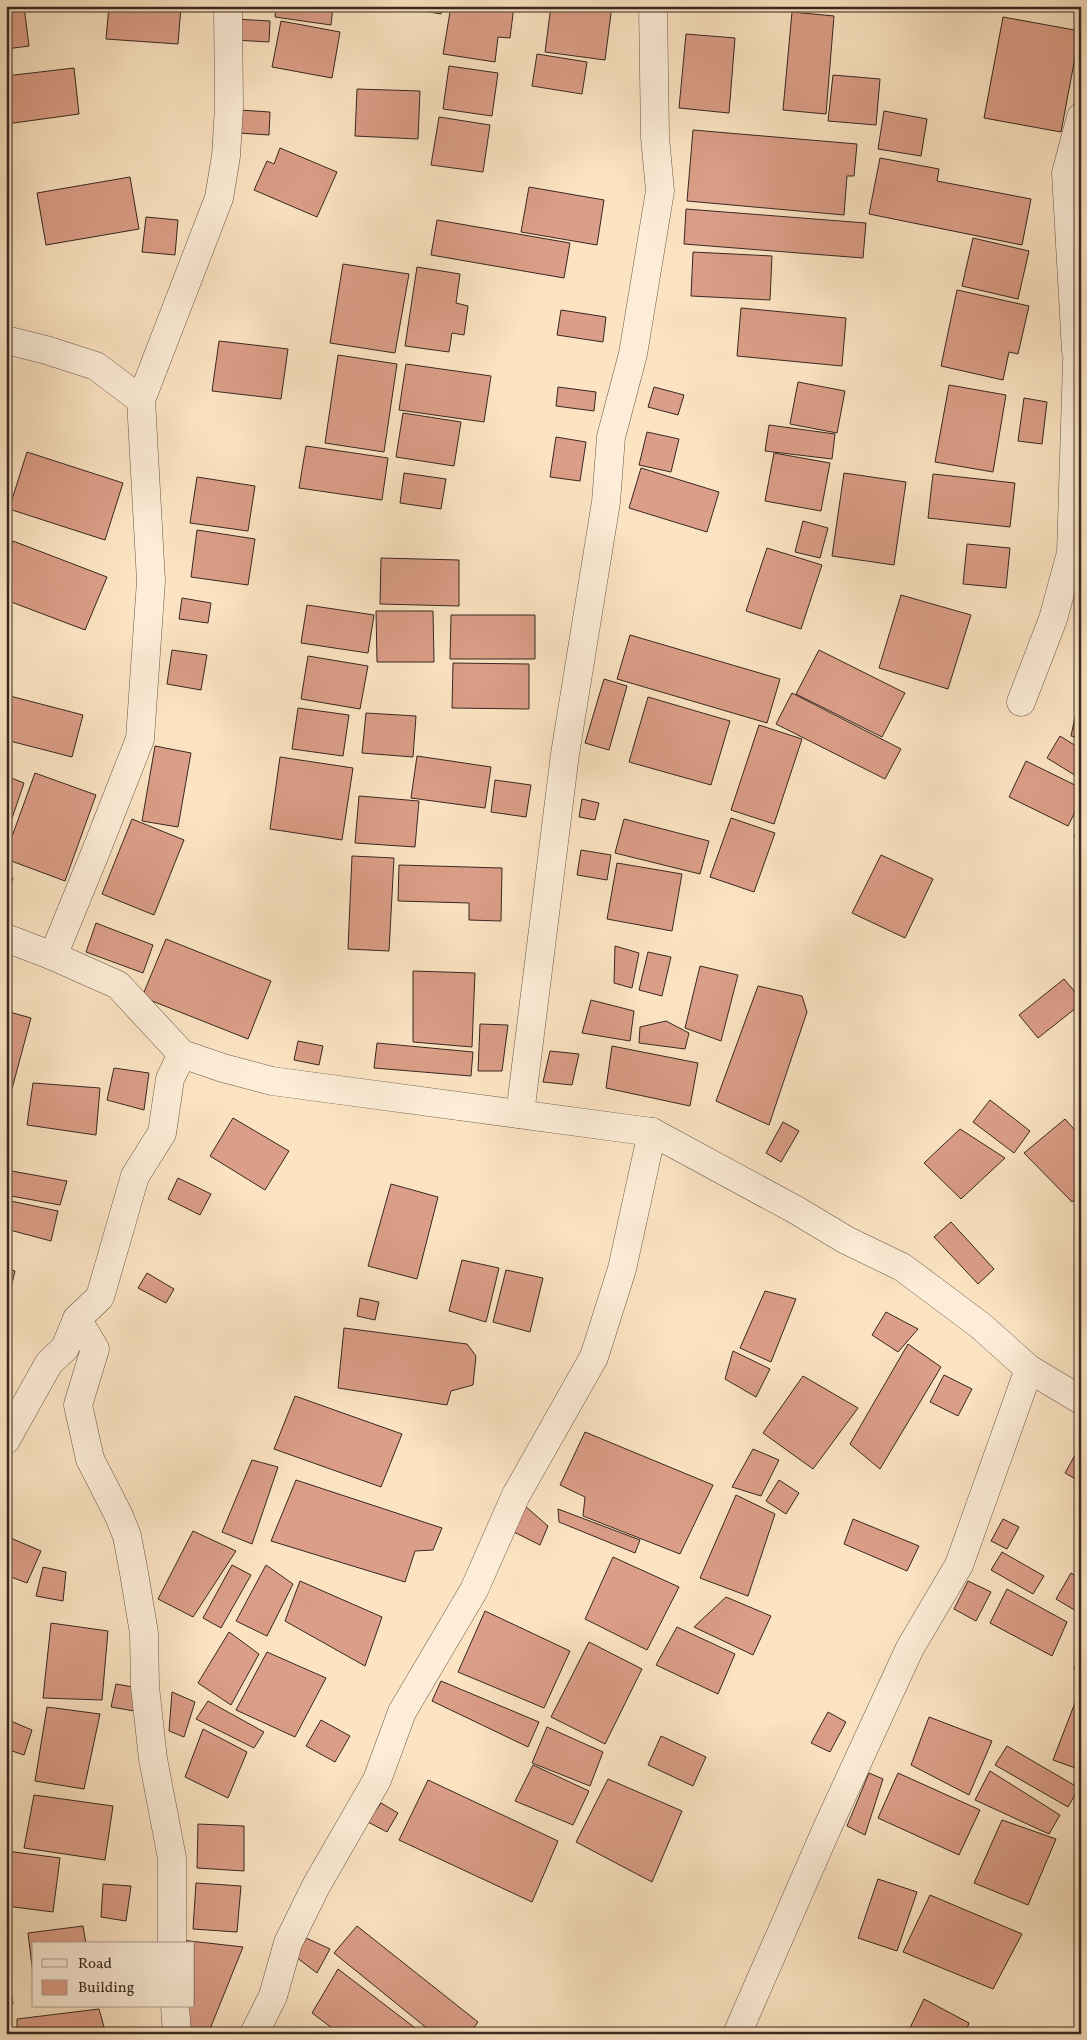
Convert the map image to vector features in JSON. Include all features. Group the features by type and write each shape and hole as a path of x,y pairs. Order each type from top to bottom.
{"street":[{"path":"53,956 140,739 151,581 141,400 219,198 226,156 228,6"},
{"path":"520,1114 565,754 606,502 611,437 633,354 660,191 655,128 653,6"},
{"path":"1079,362 1066,173 1081,117"},
{"path":"1021,702 1053,619 1072,553 1081,331"},
{"path":"6,340 96,366 141,400"},
{"path":"6,938 53,956 118,985 182,1054 224,1068 272,1082 652,1132 796,1210 846,1240 902,1266 981,1326 1029,1369 1081,1400"},
{"path":"6,1440 50,1363 65,1348 78,1320 100,1297 135,1176 162,1133 170,1079 182,1054"},
{"path":"254,2034 273,1996 288,1943 316,1886 377,1780 402,1712 474,1590 516,1495 594,1357 622,1269 652,1132"},
{"path":"78,1320 95,1349 78,1404 90,1458 119,1516 126,1536 144,1633 145,1687 152,1759 172,1858 172,1942"},
{"path":"737,2034 828,1826 910,1648 959,1565 1029,1369"},
{"path":"176,2008 177,2034"}],"building":[{"path":"6,6 24,6 29,46 6,49"},
{"path":"109,6 181,6 178,44 106,39"},
{"path":"276,6 333,6 331,25 275,17"},
{"path":"394,6 442,6 441,14"},
{"path":"451,6 514,6 510,38 498,37 495,62 443,54"},
{"path":"551,6 612,6 605,60 545,52"},
{"path":"792,12 834,16 826,114 783,110"},
{"path":"1003,17 1080,31 1061,132 984,118"},
{"path":"235,19 270,21 269,42 234,40"},
{"path":"281,21 340,32 332,78 272,67"},
{"path":"686,34 735,38 729,113 679,108"},
{"path":"537,54 587,62 582,94 532,86"},
{"path":"449,66 498,73 492,116 443,109"},
{"path":"74,68 79,114 6,124 6,76"},
{"path":"833,75 880,79 876,125 828,121"},
{"path":"357,89 420,91 418,139 355,136"},
{"path":"239,110 270,112 269,135 238,133"},
{"path":"884,111 927,119 921,156 878,149"},
{"path":"439,117 490,125 483,172 431,165"},
{"path":"693,130 857,144 854,176 847,176 844,215 687,201"},
{"path":"280,148 337,172 317,217 254,190 267,161 274,164"},
{"path":"880,158 939,169 937,181 1031,199 1022,245 869,214"},
{"path":"130,177 139,229 46,245 37,193"},
{"path":"529,187 604,200 597,245 521,232"},
{"path":"686,209 866,223 863,258 684,244"},
{"path":"146,217 178,220 175,255 142,252"},
{"path":"437,220 570,243 564,278 431,255"},
{"path":"973,238 1029,251 1018,299 962,286"},
{"path":"693,252 772,256 770,300 691,296"},
{"path":"343,264 409,274 395,353 330,343"},
{"path":"417,267 460,274 456,303 468,306 464,335 452,333 449,352 405,346"},
{"path":"957,290 1029,306 1018,354 1009,352 1003,380 941,366"},
{"path":"741,308 846,318 842,366 737,356"},
{"path":"561,310 606,317 603,342 557,335"},
{"path":"219,341 288,349 281,399 212,391"},
{"path":"338,355 397,364 384,452 325,443"},
{"path":"406,364 491,376 484,422 399,410"},
{"path":"798,382 845,391 837,433 790,424"},
{"path":"949,385 1006,395 993,472 935,462"},
{"path":"558,387 596,392 594,411 556,406"},
{"path":"654,387 684,395 678,415 648,407"},
{"path":"1024,398 1047,402 1042,444 1018,441"},
{"path":"403,413 461,422 454,466 396,457"},
{"path":"769,425 835,434 832,459 765,451"},
{"path":"647,432 679,439 671,472 639,465"},
{"path":"556,437 586,442 580,481 550,477"},
{"path":"306,446 388,458 382,500 299,488"},
{"path":"27,452 123,483 105,540 9,509"},
{"path":"774,453 830,463 821,511 765,501"},
{"path":"641,468 719,492 707,532 629,508"},
{"path":"404,473 446,479 441,509 400,503"},
{"path":"844,473 906,482 894,565 832,556"},
{"path":"933,474 1015,483 1010,527 928,518"},
{"path":"197,477 255,486 248,531 190,523"},
{"path":"6,518 12,520 6,536"},
{"path":"803,521 828,528 820,558 795,552"},
{"path":"197,530 255,539 248,585 191,577"},
{"path":"13,541 107,577 85,630 6,600 6,559"},
{"path":"967,544 1010,548 1006,588 963,584"},
{"path":"767,548 822,565 801,629 746,611"},
{"path":"381,558 459,560 459,606 380,604"},
{"path":"901,595 971,615 948,689 879,668"},
{"path":"182,598 211,603 208,623 179,619"},
{"path":"307,605 374,615 368,653 301,643"},
{"path":"376,611 433,611 434,662 377,662"},
{"path":"451,615 535,615 535,659 450,659"},
{"path":"630,635 780,679 767,723 617,679"},
{"path":"172,650 207,655 201,690 167,684"},
{"path":"819,650 905,693 882,737 796,694"},
{"path":"308,656 368,666 360,709 301,699"},
{"path":"453,663 529,664 529,709 452,708"},
{"path":"604,679 627,686 609,750 585,743"},
{"path":"792,693 901,749 885,779 776,724"},
{"path":"6,695 83,715 72,757 6,740"},
{"path":"648,697 730,721 711,785 629,762"},
{"path":"298,708 349,715 343,756 292,749"},
{"path":"366,713 416,716 413,757 362,753"},
{"path":"1075,717 1081,718 1081,738 1071,736"},
{"path":"759,725 802,739 774,824 731,810"},
{"path":"1060,736 1081,749 1081,779 1047,758"},
{"path":"155,746 191,753 178,827 142,821"},
{"path":"417,756 491,767 485,808 411,798"},
{"path":"280,757 353,768 342,840 270,829"},
{"path":"1026,761 1081,788 1081,800 1068,826 1009,797"},
{"path":"35,773 96,795 65,881 6,859 6,853"},
{"path":"6,776 24,783 6,836"},
{"path":"495,780 531,785 526,817 491,812"},
{"path":"359,796 419,801 415,847 355,843"},
{"path":"582,799 599,803 595,820 579,817"},
{"path":"731,818 775,833 754,892 710,877"},
{"path":"132,819 184,840 154,915 102,894"},
{"path":"624,819 709,841 700,874 615,853"},
{"path":"1081,824 1081,840 1074,836"},
{"path":"581,850 611,855 607,880 577,875"},
{"path":"881,855 933,879 905,938 852,913"},
{"path":"352,856 394,858 389,951 348,949"},
{"path":"617,863 682,874 672,931 607,919"},
{"path":"399,865 502,868 501,921 469,920 469,903 398,901"},
{"path":"6,876 13,878 6,902"},
{"path":"96,923 153,945 143,973 86,952"},
{"path":"166,939 271,981 248,1039 142,997"},
{"path":"615,946 639,953 632,988 614,983"},
{"path":"648,952 671,957 662,996 639,990"},
{"path":"700,966 738,975 721,1041 685,1028"},
{"path":"413,971 475,973 472,1047 413,1042"},
{"path":"1064,979 1081,999 1081,1004 1038,1038 1019,1015"},
{"path":"758,986 802,996 807,1012 769,1125 716,1101"},
{"path":"591,1000 634,1011 630,1041 582,1033"},
{"path":"6,1011 31,1018 6,1111"},
{"path":"666,1021 689,1033 685,1049 639,1043 640,1027"},
{"path":"480,1024 508,1025 502,1071 478,1071"},
{"path":"298,1041 323,1046 319,1065 294,1060"},
{"path":"377,1043 473,1052 471,1076 374,1068"},
{"path":"612,1046 698,1063 690,1106 606,1088"},
{"path":"550,1051 579,1054 572,1085 543,1082"},
{"path":"114,1068 149,1073 144,1110 107,1100"},
{"path":"33,1083 100,1088 96,1135 27,1125"},
{"path":"990,1100 1030,1131 1014,1153 973,1122"},
{"path":"233,1118 289,1151 265,1190 210,1156"},
{"path":"1065,1119 1081,1137 1081,1194 1072,1202 1024,1153"},
{"path":"783,1122 799,1131 781,1162 766,1153"},
{"path":"960,1129 1005,1158 961,1199 924,1163"},
{"path":"6,1170 67,1181 60,1205 6,1195"},
{"path":"178,1178 211,1194 200,1215 168,1199"},
{"path":"391,1184 438,1197 417,1279 368,1266"},
{"path":"6,1200 58,1211 51,1241 6,1229"},
{"path":"951,1222 994,1269 978,1284 934,1237"},
{"path":"462,1260 499,1268 486,1322 449,1311"},
{"path":"6,1268 15,1271 6,1308"},
{"path":"506,1270 543,1278 530,1332 493,1322"},
{"path":"147,1273 174,1289 166,1303 138,1288"},
{"path":"765,1291 796,1299 771,1362 740,1348"},
{"path":"360,1298 379,1302 375,1320 357,1316"},
{"path":"886,1312 918,1329 898,1352 872,1335"},
{"path":"344,1328 467,1344 476,1356 473,1385 451,1391 447,1405 338,1388"},
{"path":"908,1344 941,1367 880,1469 850,1444"},
{"path":"733,1351 770,1369 756,1397 725,1379"},
{"path":"944,1375 972,1389 958,1416 930,1402"},
{"path":"803,1376 858,1408 813,1469 763,1433"},
{"path":"295,1396 402,1434 381,1487 274,1449"},
{"path":"585,1432 713,1485 680,1554 583,1516 585,1497 560,1485"},
{"path":"753,1449 779,1460 761,1496 732,1487"},
{"path":"1075,1455 1081,1458 1081,1482 1065,1473"},
{"path":"252,1460 278,1467 252,1544 222,1532"},
{"path":"296,1480 442,1528 433,1550 415,1551 405,1582 271,1541"},
{"path":"779,1480 799,1493 786,1514 766,1501"},
{"path":"736,1495 775,1514 748,1596 700,1578"},
{"path":"524,1505 548,1526 540,1545 512,1531"},
{"path":"558,1509 640,1540 635,1553 559,1522"},
{"path":"853,1519 919,1546 907,1571 844,1544"},
{"path":"1003,1519 1019,1527 1007,1549 991,1541"},
{"path":"193,1531 236,1551 193,1617 158,1599"},
{"path":"6,1536 41,1551 27,1583 6,1575"},
{"path":"1002,1552 1044,1576 1033,1594 991,1570"},
{"path":"613,1557 679,1587 647,1650 585,1619"},
{"path":"232,1565 251,1575 221,1628 203,1618"},
{"path":"266,1565 293,1584 267,1636 236,1621"},
{"path":"43,1567 66,1572 63,1601 36,1596"},
{"path":"1071,1573 1081,1579 1081,1614 1056,1599"},
{"path":"300,1581 382,1617 365,1666 285,1621"},
{"path":"968,1581 991,1592 976,1621 954,1609"},
{"path":"1007,1589 1067,1622 1052,1656 990,1623"},
{"path":"726,1597 771,1616 753,1655 694,1627"},
{"path":"485,1611 570,1651 544,1708 458,1672"},
{"path":"51,1623 108,1631 102,1700 43,1698"},
{"path":"677,1627 735,1654 718,1694 656,1665"},
{"path":"229,1632 259,1654 231,1705 198,1683"},
{"path":"589,1642 642,1669 605,1744 551,1717"},
{"path":"267,1652 326,1678 295,1737 236,1710"},
{"path":"1081,1655 1081,1672 1074,1668"},
{"path":"441,1681 539,1722 528,1747 432,1701"},
{"path":"116,1684 139,1688 134,1711 111,1707"},
{"path":"1081,1687 1081,1770 1053,1760"},
{"path":"172,1692 195,1702 184,1737 169,1731"},
{"path":"208,1701 264,1732 254,1748 196,1719"},
{"path":"47,1707 100,1714 84,1789 35,1781"},
{"path":"828,1712 846,1722 830,1752 811,1743"},
{"path":"929,1717 992,1741 969,1795 911,1765"},
{"path":"6,1719 32,1730 24,1755 6,1749"},
{"path":"321,1720 350,1736 335,1762 306,1746"},
{"path":"547,1727 603,1752 590,1786 532,1763"},
{"path":"203,1729 247,1752 228,1798 185,1777"},
{"path":"661,1736 706,1757 693,1786 648,1765"},
{"path":"1007,1746 1079,1788 1068,1807 995,1765"},
{"path":"533,1765 589,1791 573,1825 515,1801"},
{"path":"990,1771 1060,1815 1049,1834 975,1800"},
{"path":"869,1773 883,1779 865,1835 847,1826"},
{"path":"898,1773 980,1810 959,1855 878,1818"},
{"path":"608,1779 682,1811 652,1882 576,1842"},
{"path":"428,1780 558,1841 532,1902 399,1840"},
{"path":"34,1795 113,1806 105,1860 24,1848"},
{"path":"381,1803 398,1813 387,1832 368,1822"},
{"path":"1002,1820 1056,1839 1028,1905 974,1883"},
{"path":"198,1824 244,1826 244,1871 197,1868"},
{"path":"6,1851 60,1858 53,1912 6,1906"},
{"path":"878,1879 917,1892 897,1951 858,1938"},
{"path":"196,1883 241,1886 237,1932 193,1929"},
{"path":"103,1884 131,1886 126,1921 101,1917"},
{"path":"930,1895 1022,1934 993,1989 903,1952"},
{"path":"83,1926 86,1942 32,1942 32,1966 28,1933"},
{"path":"357,1926 478,2022 469,2034 434,2034 334,1953"},
{"path":"306,1938 330,1949 317,1973 296,1957"},
{"path":"181,1940 243,1947 208,2034 182,2034 182,2008 195,2008 195,1942 181,1942"},
{"path":"6,1952 13,2004 6,2005"},
{"path":"338,1969 423,2034 340,2034 312,2013"},
{"path":"924,1999 969,2023 965,2034 907,2034"},
{"path":"99,2009 106,2034 17,2034 17,2019"},
{"path":"10,2019 11,2034 6,2034 6,2020"}]}
